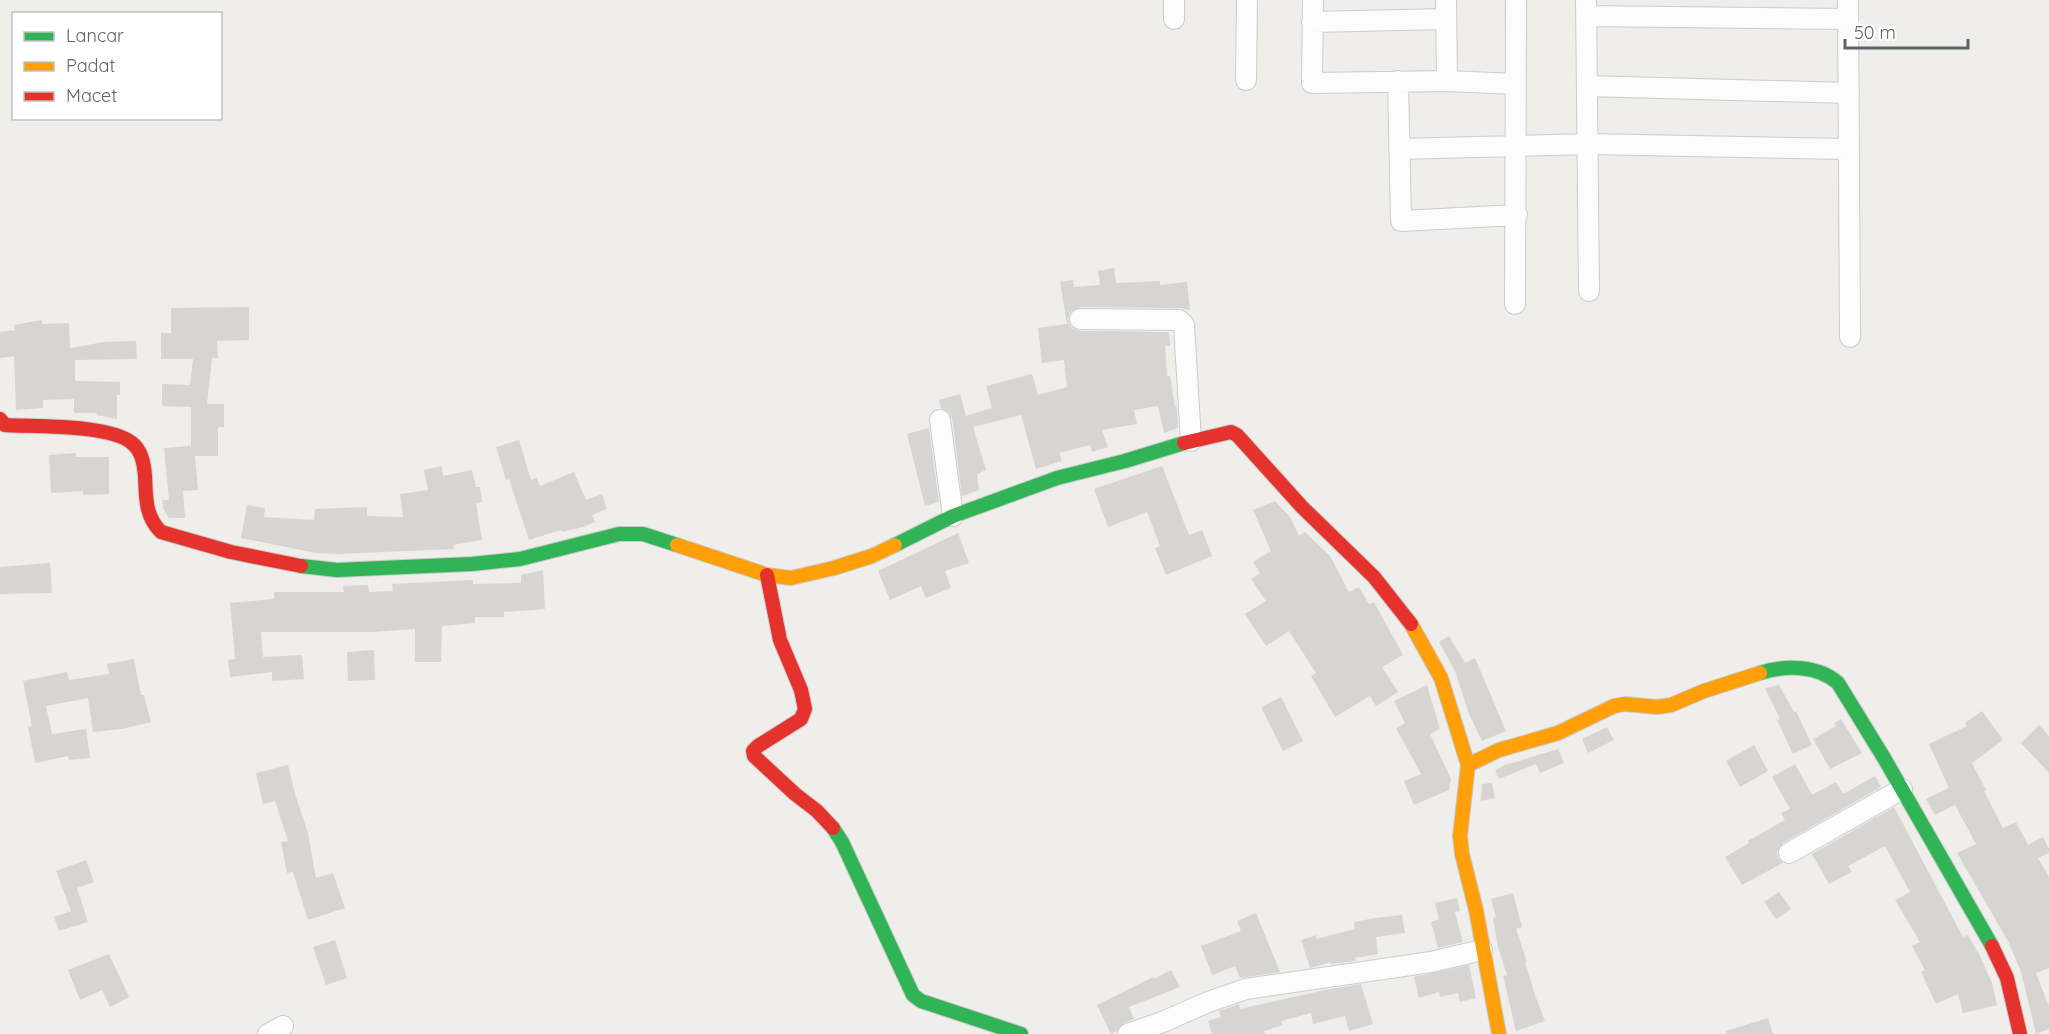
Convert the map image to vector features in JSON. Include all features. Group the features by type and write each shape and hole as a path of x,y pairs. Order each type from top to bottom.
{"street":[{"path":"1246,80 1247,0"},
{"path":"1313,0 1312,83 1447,81 1516,84"},
{"path":"1515,304 1516,0"},
{"path":"1589,291 1586,8 1848,10 1850,337"},
{"path":"1312,22 1446,10 1447,81"},
{"path":"1398,81 1401,221 1517,215"},
{"path":"1587,86 1849,93"},
{"path":"1399,148 1588,144 1849,149"},
{"path":"1080,319 1179,320 1184,326 1191,441"},
{"path":"940,420 953,516"},
{"path":"2,424 121,436 133,443 140,453 147,508 154,528 209,547 314,569 382,569 472,564 535,556 607,536 629,533 657,538 767,575 791,578 872,556 953,516 1057,478 1231,432 1238,435 1302,507 1374,577 1410,622 1431,656 1441,678 1468,765 1460,837 1499,1034"},
{"path":"767,575 779,639 806,709 801,719 758,746 753,751 754,756 817,811 842,842 913,995 921,1000 1021,1034"},
{"path":"1468,765 1499,750 1558,734 1614,706 1625,704 1657,707 1671,705 1704,691 1769,670 1798,667 1830,676 1838,683 1902,789 1994,949 2007,978 2020,1034"},
{"path":"1789,853 1902,789"},
{"path":"1128,1034 1246,989 1400,967 1482,950"}],"building":[{"path":"1114,268 1116,283 1160,281 1160,285 1187,282 1190,310 1080,307 1070,312 1069,324 1073,329 1080,331 1169,332 1170,346 1165,346 1167,376 1170,376 1177,409 1178,428 1164,433 1158,406 1134,410 1137,424 1102,430 1108,447 1092,452 1090,445 1059,453 1062,461 1036,469 1021,415 973,427 986,470 977,474 979,490 962,496 952,418 949,412 941,408 939,400 960,394 966,416 992,408 986,386 1032,374 1038,395 1067,387 1064,360 1042,363 1038,328 1067,324 1060,282 1073,280 1074,287 1100,285 1098,271"},
{"path":"249,307 249,340 217,341 218,358 212,358 207,404 224,404 224,427 218,427 218,456 195,456 198,490 183,491 185,518 169,518 163,508 162,500 169,500 164,448 191,446 191,407 162,406 162,384 190,385 193,359 161,359 161,333 171,333 171,308"},
{"path":"42,320 42,324 69,323 70,348 104,342 136,341 137,359 75,360 75,381 120,382 120,395 117,395 117,419 97,415 97,413 74,413 74,399 43,400 43,408 16,410 14,356 0,358 0,332 15,330 14,325"},
{"path":"929,428 939,502 925,506 907,434"},
{"path":"519,440 531,480 537,478 540,486 574,472 586,500 602,494 607,509 592,515 595,522 583,527 562,532 561,530 529,540 496,447"},
{"path":"76,453 76,457 109,457 109,494 83,495 83,491 51,493 49,455"},
{"path":"442,466 443,476 472,470 476,487 480,487 482,502 476,503 482,540 453,545 454,549 337,554 316,553 241,538 247,505 265,508 264,517 314,520 315,509 367,507 367,516 403,517 400,494 428,490 424,470"},
{"path":"1162,466 1189,535 1202,530 1212,556 1166,575 1155,548 1160,546 1147,512 1108,527 1094,489"},
{"path":"1275,501 1290,517 1299,536 1305,532 1330,556 1349,592 1359,587 1369,604 1374,602 1403,655 1382,667 1398,692 1376,706 1370,696 1335,717 1311,676 1316,673 1289,631 1266,646 1245,614 1266,601 1251,579 1260,573 1253,562 1271,551 1253,510"},
{"path":"958,533 969,563 945,571 951,588 926,598 921,586 890,600 878,571"},
{"path":"50,563 52,593 0,594 0,567"},
{"path":"543,570 545,609 504,612 504,617 475,617 475,623 442,626 441,662 415,662 415,629 373,632 261,632 263,657 302,655 304,679 272,681 272,672 230,677 228,660 235,659 230,603 274,599 274,592 344,592 343,586 368,585 369,592 393,591 392,584 473,580 473,584 521,583 521,575"},
{"path":"1449,636 1465,663 1475,658 1506,731 1482,741 1469,714 1455,671 1439,642"},
{"path":"374,650 375,680 348,681 347,652"},
{"path":"134,659 141,695 144,695 151,722 122,729 93,732 88,698 46,706 52,734 86,729 90,758 69,760 68,756 35,763 28,727 32,726 23,681 67,672 69,680 109,674 107,664"},
{"path":"1427,685 1440,729 1430,734 1451,779 1449,790 1414,805 1404,781 1421,774 1396,728 1405,723 1394,701"},
{"path":"1779,685 1794,712 1796,711 1812,745 1793,754 1765,688"},
{"path":"1281,697 1303,741 1283,751 1261,707"},
{"path":"1982,711 2003,740 1972,763 1986,790 1984,791 2003,828 2016,822 2028,845 2043,837 2049,849 2049,853 2038,858 2049,877 2049,968 2036,973 2049,1007 2049,1029 2036,1034 2021,972 2008,941 1957,853 1976,844 1955,805 1935,815 1926,799 1949,788 1929,744 1967,726 1965,723"},
{"path":"1841,719 1862,753 1830,769 1813,739 1836,726 1834,723"},
{"path":"2039,725 2049,736 2049,773 2021,743"},
{"path":"1607,727 1614,740 1588,753 1582,739"},
{"path":"1754,745 1768,771 1740,787 1726,761"},
{"path":"1558,749 1564,763 1540,773 1536,764 1499,779 1495,770 1505,765"},
{"path":"1795,764 1812,795 1836,782 1843,794 1875,776 1881,787 1783,843 1777,852 1778,858 1783,863 1742,885 1725,857 1785,820 1781,813 1790,809 1772,777"},
{"path":"288,765 308,833 316,878 333,873 345,908 308,920 293,872 287,873 281,842 288,841 275,801 263,804 256,773"},
{"path":"1492,783 1495,798 1481,801 1482,784"},
{"path":"1894,807 1963,937 1968,935 1980,956 1992,983 1997,1005 1963,1013 1958,994 1936,1004 1921,972 1925,970 1912,946 1920,942 1895,900 1910,892 1885,846 1848,866 1852,872 1829,884 1812,854"},
{"path":"86,860 94,882 77,888 88,922 59,931 54,917 71,911 56,871"},
{"path":"1779,892 1791,909 1776,919 1764,902"},
{"path":"1513,893 1522,927 1516,929 1545,1021 1516,1031 1503,976 1507,975 1498,947 1493,918 1496,917 1491,899"},
{"path":"1457,898 1460,911 1455,912 1463,942 1438,948 1431,922 1439,919 1435,903"},
{"path":"1256,913 1280,972 1240,978 1235,966 1212,975 1201,946 1241,931 1237,921"},
{"path":"1402,915 1405,933 1376,937 1378,954 1355,958 1356,961 1331,964 1331,962 1310,968 1301,940 1316,935 1316,939 1355,929 1354,922"},
{"path":"335,940 347,978 326,985 313,947"},
{"path":"109,954 129,997 110,1007 102,990 80,1000 68,970"},
{"path":"1469,965 1476,998 1460,1002 1458,993 1440,997 1439,992 1419,998 1414,977"},
{"path":"1171,970 1180,987 1129,1007 1134,1019 1124,1023 1111,1034 1097,1005"},
{"path":"1361,984 1373,1024 1349,1031 1345,1016 1313,1024 1311,1013 1281,1021 1283,1025 1264,1031 1265,1034 1212,1034 1208,1021 1221,1017 1219,1011 1239,1004 1240,1009"},
{"path":"1768,1018 1773,1034 1726,1034 1726,1031"}],"traffic: fast":[{"path":"895,545 953,516 1057,478 1184,443"},
{"path":"301,566 337,570 472,564 520,559 619,534 643,534 677,545"},
{"path":"1760,673 1801,668 1821,673 1838,683 1992,946"},
{"path":"833,828 842,842 913,995 921,1001 1021,1034"}],"traffic: slow":[{"path":"677,545 767,575 791,578 872,556 895,545"},
{"path":"1411,624 1441,678 1468,765 1460,836 1462,854 1476,910 1499,1034"},
{"path":"1468,765 1499,750 1558,733 1614,706 1625,704 1657,707 1671,705 1704,691 1760,673"}],"traffic: jam":[{"path":"0,419 5,425 90,429 121,437 132,443 140,454 144,467 149,513 161,532 231,552 301,566"},
{"path":"1184,443 1231,432 1237,435 1302,507 1374,577 1411,624"},
{"path":"767,575 780,640 801,690 805,709 801,719 758,746 753,751 754,756 833,828"},
{"path":"1992,946 2007,978 2020,1034"}]}
